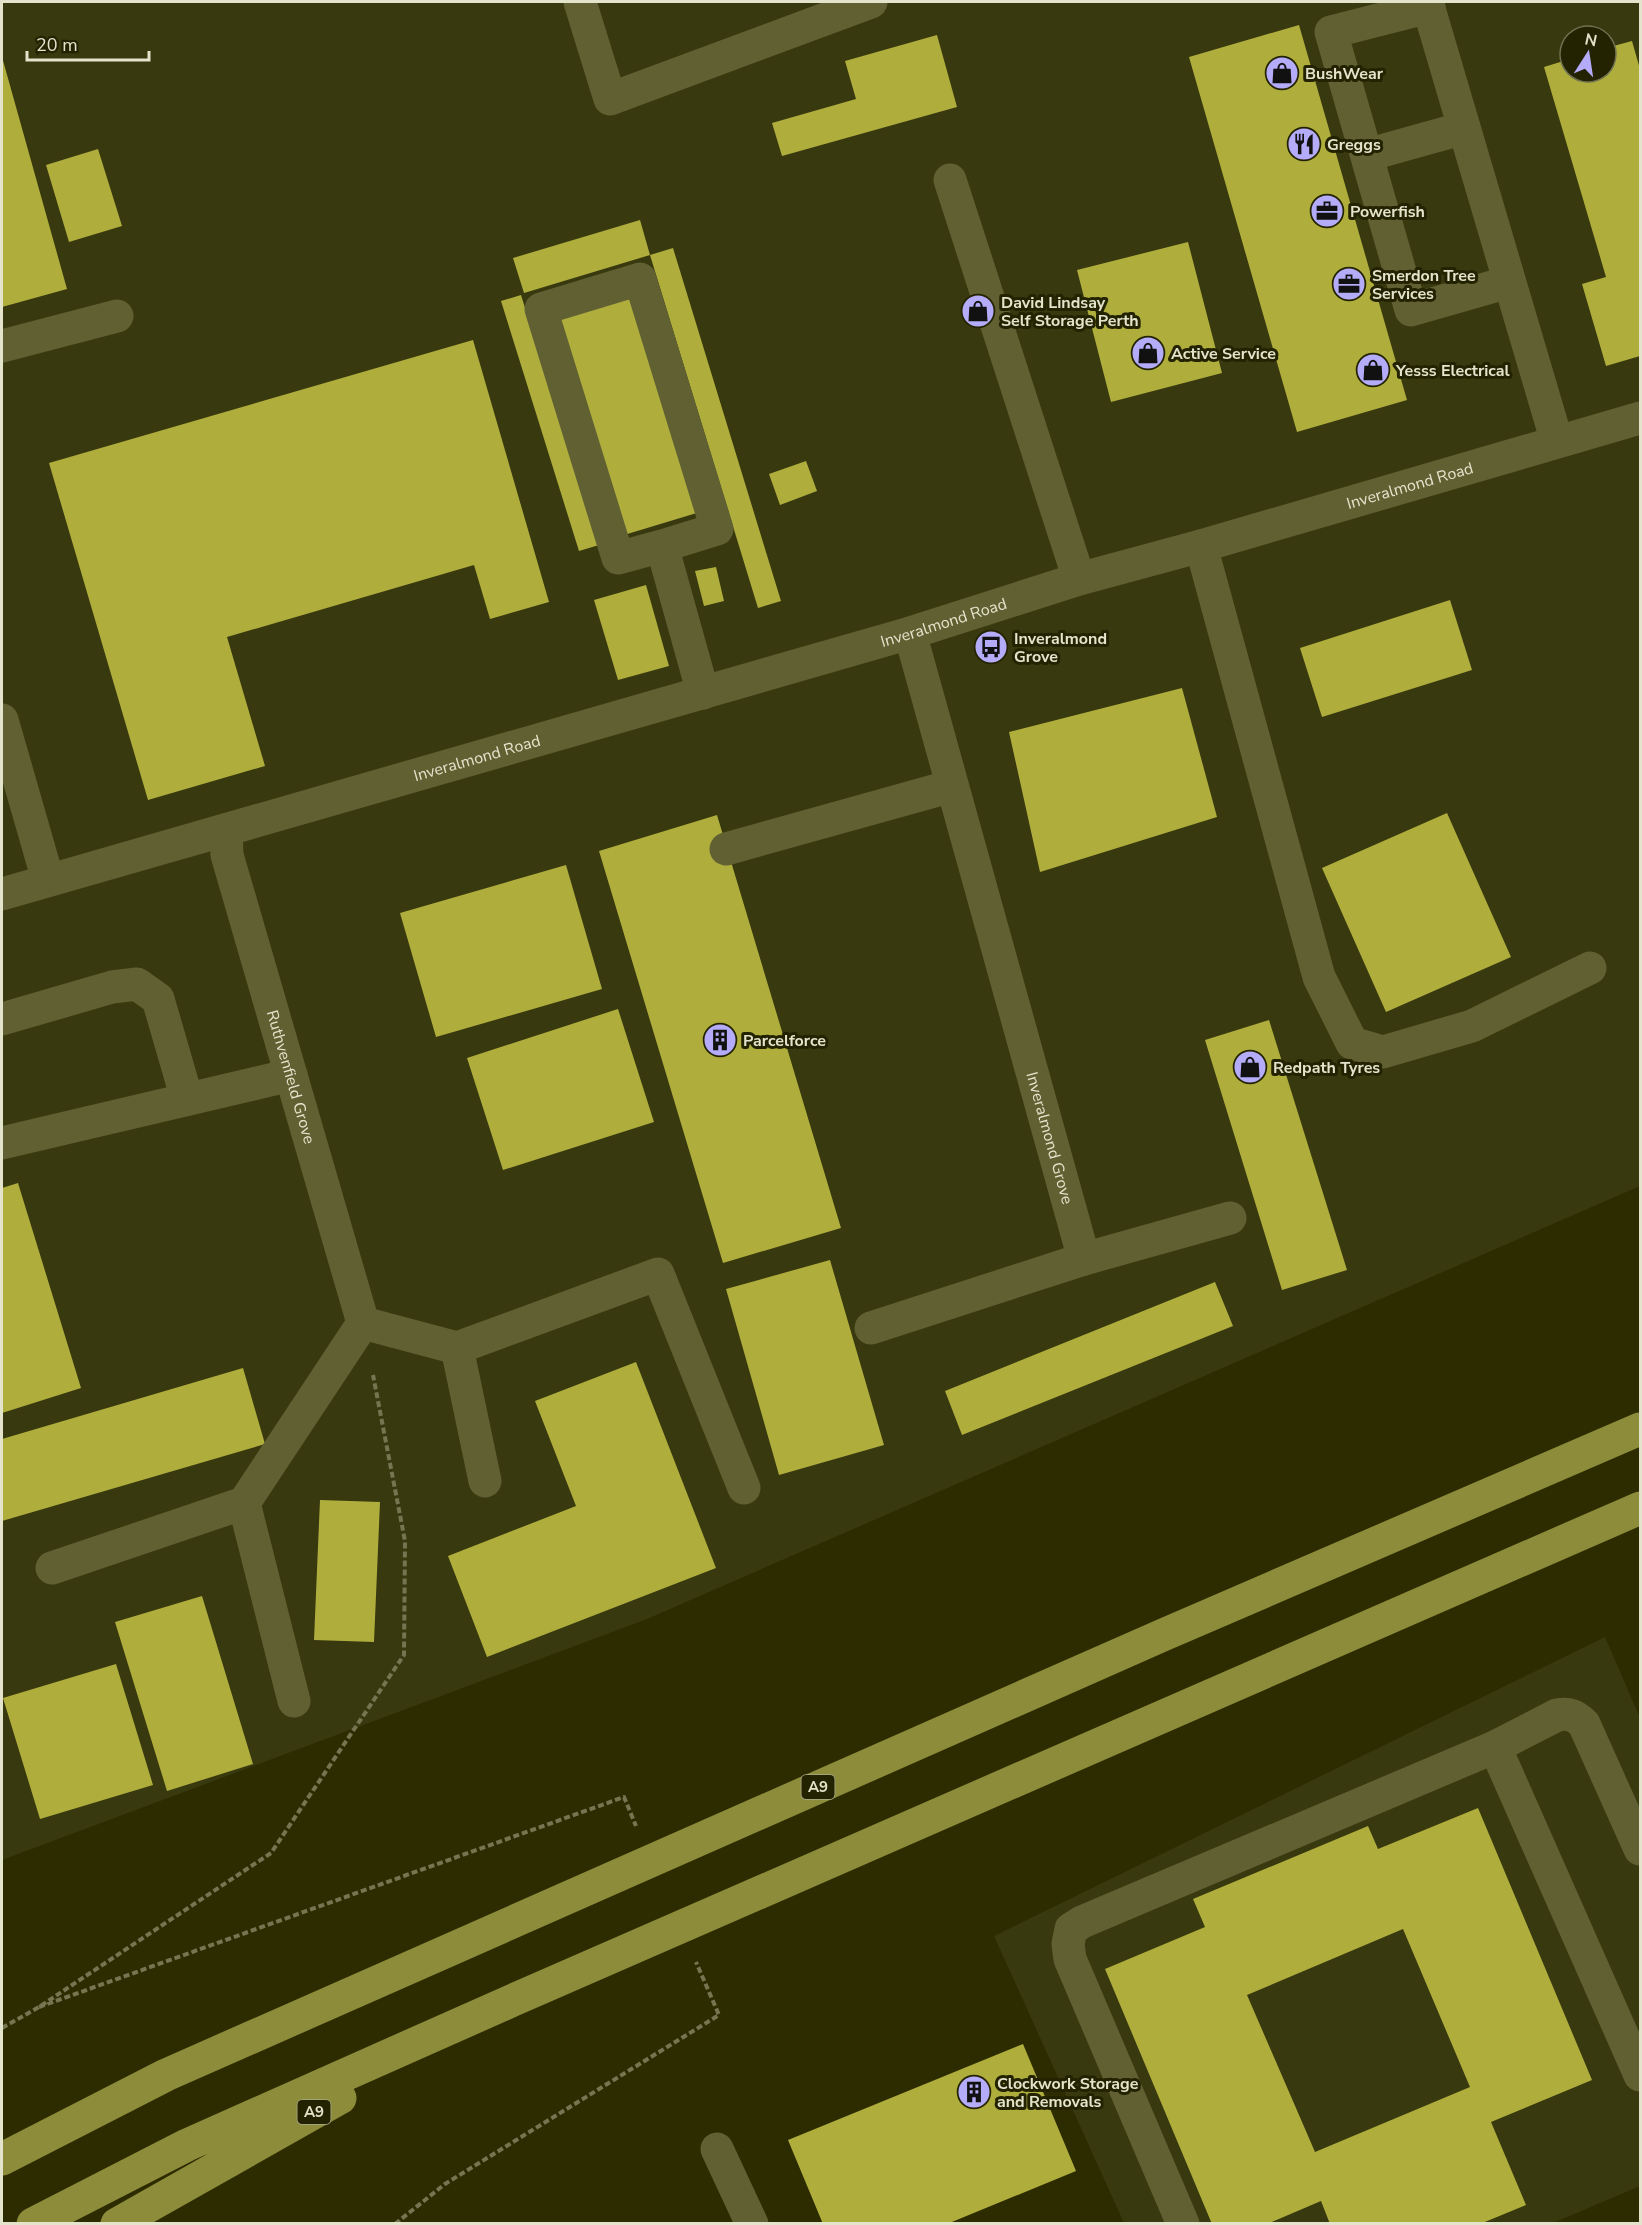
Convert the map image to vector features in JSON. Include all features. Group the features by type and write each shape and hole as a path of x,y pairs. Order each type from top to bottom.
{"highway":[{"name":"A9","path":"2,2159 166,2075 1141,1645 1641,1429"},
{"name":"A9","path":"33,2223 188,2145 511,2001 1641,1508"},
{"name":"A9","path":"117,2223 511,2001"}],"street":[{"path":"580,2 610,99 871,2"},
{"path":"1509,282 1411,310 1332,32 1428,4 1557,442"},
{"path":"1367,155 1464,128"},
{"path":"950,180 1079,579"},
{"path":"640,279 717,529 662,546 618,558 541,309 640,279"},
{"path":"2,346 117,316"},
{"name":"Inveralmond Road","path":"2,894 910,633 1079,579 1201,546 1641,418"},
{"path":"662,546 703,693"},
{"path":"1201,546 1319,977 1352,1044 1383,1052 1473,1026 1590,968"},
{"name":"Inveralmond Grove","path":"910,633 1084,1259"},
{"path":"2,720 48,880"},
{"path":"726,849 952,786"},
{"name":"Ruthvenfield Grove","path":"226,830 227,855 363,1323"},
{"path":"2,1019 112,987 137,984 158,999 187,1100"},
{"path":"2,1143 291,1075"},
{"path":"871,1328 1084,1259 1230,1218"},
{"path":"52,1568 244,1503 363,1323 457,1348 658,1274 744,1488"},
{"path":"457,1348 485,1481"},
{"path":"244,1503 294,1701"},
{"path":"1183,2223 1070,1959 1068,1944 1071,1929 1082,1922 1495,1746 1557,1715 1568,1713 1578,1717 1584,1724 1641,1849"},
{"path":"1495,1746 1641,2075"},
{"path":"717,2149 752,2223"}],"path":[{"path":"2,2028 39,2007 308,1908 624,1797"},
{"path":"395,2223 445,2184 719,2015"}],"shaded area":[{"path":"2,2 1640,2 1640,1186 647,1619 2,1860"},
{"path":"1605,1637 1640,1718 1640,2186 1553,2223 1124,2223 994,1936"}],"building":[{"path":"1299,25 1407,400 1297,432 1189,57"},
{"path":"937,35 957,107 782,156 772,123 856,99 845,61"},
{"path":"1632,41 1640,69 1640,356 1606,366 1582,284 1606,277 1544,67 1558,63 1558,84 1618,84 1618,45"},
{"path":"2,57 67,289 2,307"},
{"path":"98,149 122,226 69,242 46,165"},
{"path":"640,220 650,255 524,293 513,258"},
{"path":"1188,242 1222,373 1111,402 1077,270"},
{"path":"673,248 781,601 758,608 650,255"},
{"path":"521,295 599,545 579,551 501,301"},
{"path":"634,297 700,512 624,535 558,320"},
{"path":"473,340 549,602 490,619 474,565 227,637 265,766 148,800 49,463"},
{"path":"806,461 817,491 780,505 769,474"},
{"path":"716,567 724,601 704,606 695,571"},
{"path":"646,585 669,666 618,680 594,600"},
{"path":"1450,600 1472,670 1322,717 1300,648"},
{"path":"1182,688 1217,817 1040,872 1009,732"},
{"path":"1447,813 1511,957 1386,1012 1322,868"},
{"name":"Parcelforce","path":"717,815 841,1228 723,1263 599,851"},
{"path":"566,865 602,989 436,1037 400,913"},
{"path":"618,1009 654,1122 503,1170 467,1058"},
{"path":"1269,1020 1347,1270 1282,1290 1205,1040"},
{"path":"18,1183 81,1388 2,1413 2,1188"},
{"path":"830,1260 884,1445 779,1475 726,1289"},
{"path":"1215,1282 1233,1326 962,1435 945,1391"},
{"path":"636,1362 716,1568 487,1657 448,1556 576,1506 535,1401"},
{"path":"243,1368 265,1444 2,1521 2,1439"},
{"path":"320,1500 380,1502 374,1642 314,1640"},
{"path":"202,1596 253,1764 167,1791 115,1622"},
{"path":"116,1664 153,1785 40,1819 3,1698"},
{"path":"1478,1808 1592,2080 1491,2122 1526,2205 1480,2224 1330,2224 1321,2201 1267,2224 1212,2224 1105,1969 1205,1927 1193,1899 1368,1826 1378,1849","holes":["1403,1929 1470,2087 1315,2152 1247,1995"]},
{"name":"Clockwork Storage and Removals","path":"1023,2044 1076,2171 947,2224 823,2224 788,2140"}],"place":[{"name":"BushWear","path":"1282,73"},
{"name":"Greggs","path":"1304,144"},
{"name":"Powerfish","path":"1327,211"},
{"name":"Smerdon Tree Services","path":"1349,284"},
{"name":"David Lindsay Self Storage Perth","path":"978,311"},
{"name":"Active Service","path":"1148,353"},
{"name":"Yesss Electrical","path":"1373,370"},
{"name":"Inveralmond Grove","path":"991,647"},
{"name":"Parcelforce","path":"720,1040"},
{"name":"Redpath Tyres","path":"1250,1067"},
{"name":"Clockwork Storage and Removals","path":"974,2092"}]}
